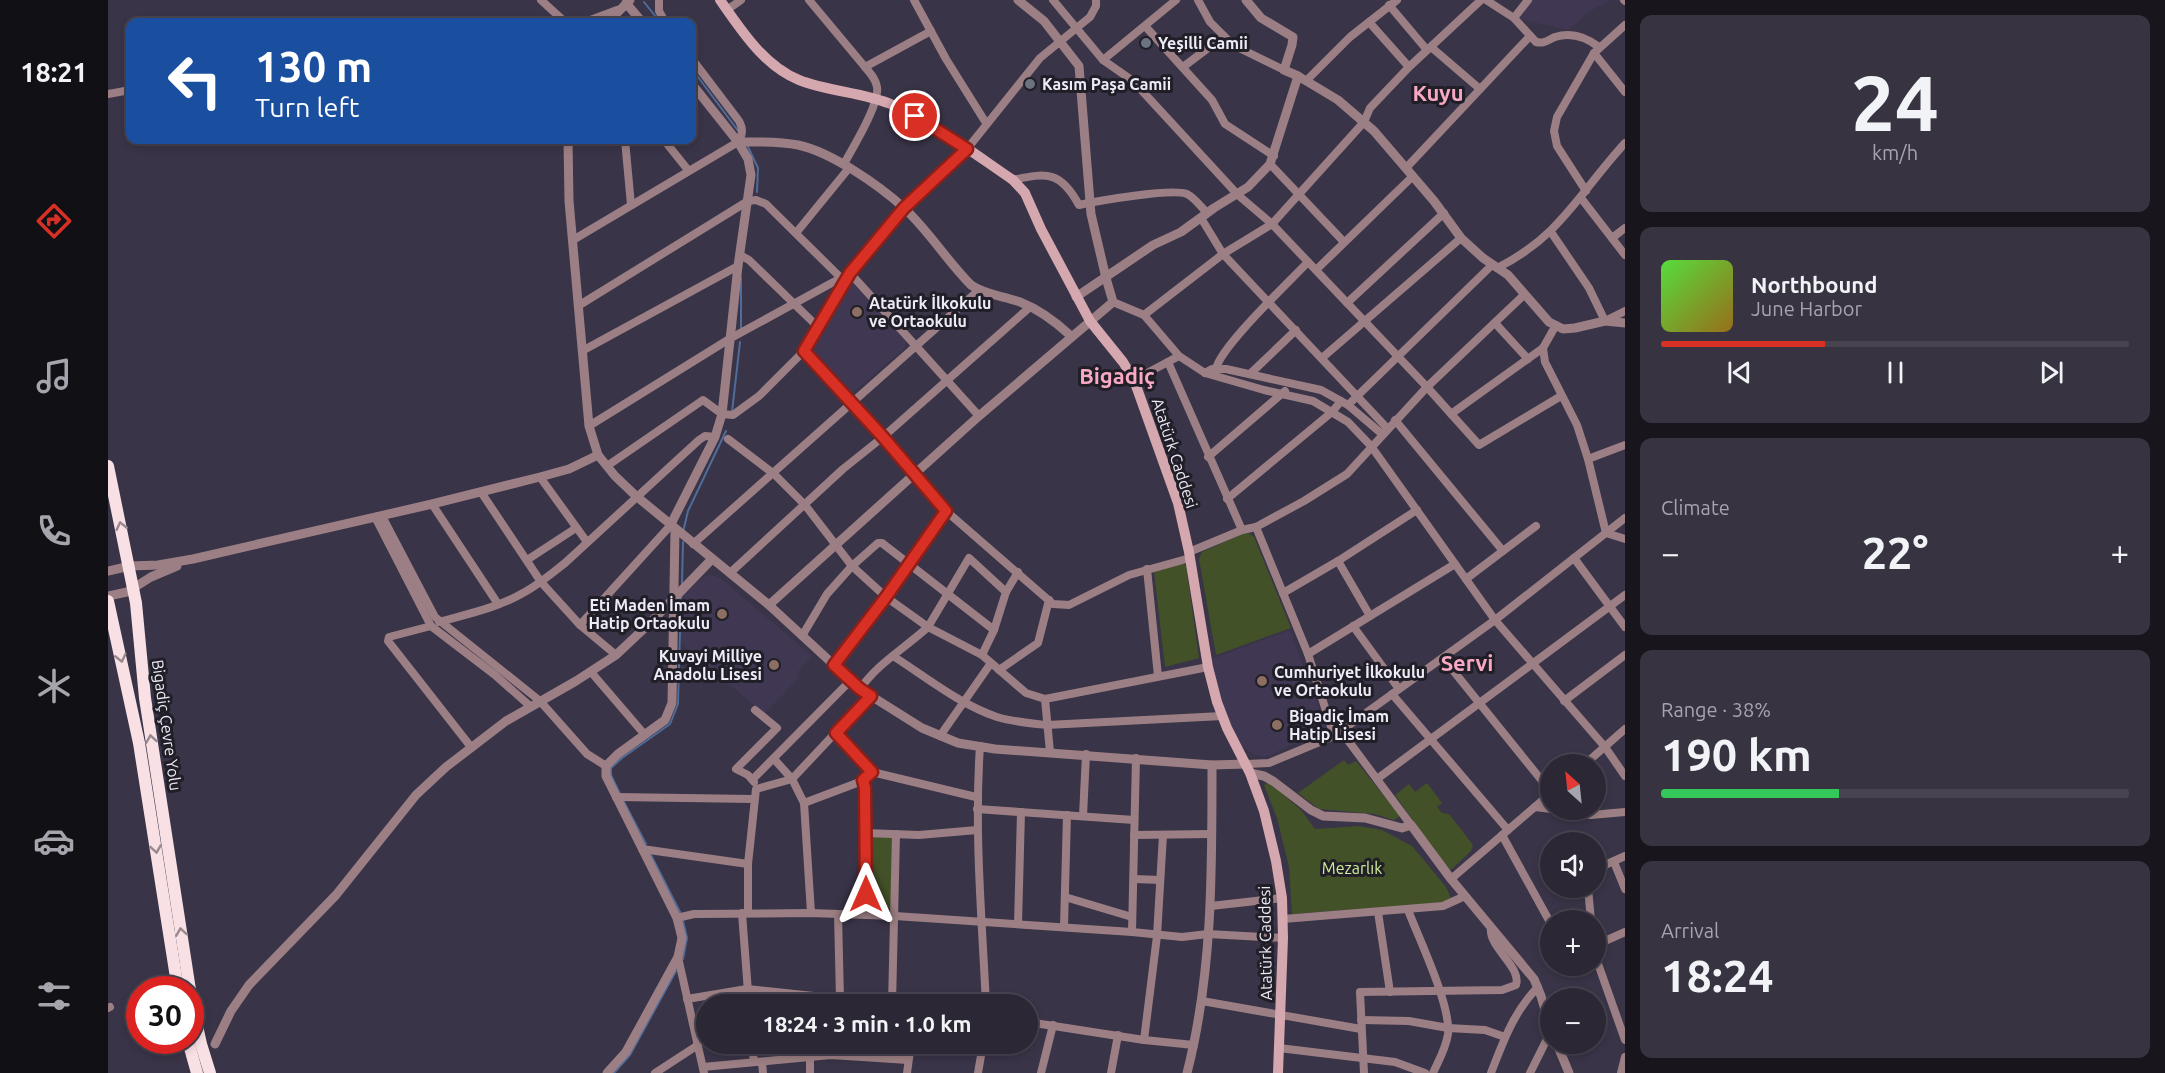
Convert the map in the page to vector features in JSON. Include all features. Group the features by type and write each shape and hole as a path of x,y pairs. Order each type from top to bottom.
{"highway":[{"name":"Bigadiç Çevre Yolu","path":"108,466 134,588 145,698 188,976"},
{"name":"Bigadiç Çevre Yolu","path":"108,598 139,742 176,976"},
{"path":"192,1054 197,1073"},
{"name":"Bigadiç Çevre Yolu","path":"204,1054 210,1073"}],"main road":[{"name":"Atatürk Caddesi","path":"720,0 752,44 786,73 801,81 876,99 909,112 1013,180 1025,193 1041,229 1090,321 1123,362 1134,380 1178,503 1190,555 1216,702 1248,768 1271,837 1282,898 1283,919 1278,1073"}],"street":[{"path":"541,0 561,18"},
{"path":"659,0 659,11 663,18"},
{"path":"727,10 741,0"},
{"path":"796,233 846,166 878,92 876,83 865,67 809,0"},
{"path":"914,0 946,59 986,123"},
{"path":"1018,0 1044,21 1078,66 1090,202 1113,302"},
{"path":"1053,0 1103,60 1133,81 1238,195 1272,224 1398,356 1479,446 1561,396"},
{"path":"607,466 703,400 722,414 732,415 759,396 804,351 850,273 904,208 967,149 1040,58 1090,17 1096,6 1096,0"},
{"path":"1103,60 1176,0"},
{"path":"1198,0 1210,22 1233,45 1302,78 1338,100 1364,122 1444,213 1461,238 1508,275 1550,321 1563,329 1575,328 1605,321 1625,310"},
{"path":"1246,0 1262,18 1293,37 1284,70"},
{"path":"1144,315 1223,254 1272,224 1364,122 1370,108 1409,67 1481,0"},
{"path":"1486,0 1514,18 1536,42 1541,43 1557,37 1574,35 1587,39 1625,92"},
{"path":"1514,18 1528,0"},
{"path":"1077,297 1154,245 1181,232 1248,187 1272,160 1282,125 1302,78 1393,3 1429,48 1480,89"},
{"path":"594,18 625,4"},
{"path":"612,18 625,4"},
{"path":"625,4 638,18"},
{"path":"1369,21 1409,67"},
{"path":"1625,25 1596,50 1557,117 1554,131 1557,146 1583,195 1625,255"},
{"path":"1145,26 1212,100 1222,120 1229,128 1272,160 1344,242"},
{"path":"865,67 931,31"},
{"path":"1183,68 1224,36"},
{"path":"1406,168 1530,36"},
{"path":"696,64 740,124 741,135 738,142"},
{"path":"580,625 673,528 715,437 722,414 738,267 748,201 750,166 738,142 696,89"},
{"path":"108,94 126,91"},
{"path":"573,240 738,142 784,142 819,151 846,166 904,208 967,281 980,290 1021,302 1060,326 1071,336"},
{"path":"568,144 569,201 588,426 598,455 636,496 769,605 860,689 922,728 958,743 1248,768 1269,763 1337,734 1495,620 1625,518"},
{"path":"625,144 631,205"},
{"path":"667,144 688,170"},
{"path":"1227,500 1332,412 1358,397 1494,266 1521,255 1551,232 1624,145"},
{"path":"1013,180 1028,176 1047,176 1062,180 1070,188 1079,205 1179,192 1192,197 1223,254 1358,397 1385,431"},
{"path":"1316,270 1413,176"},
{"path":"578,306 748,201 756,200 766,204 840,277"},
{"path":"1347,303 1444,213"},
{"path":"1612,238 1625,228"},
{"path":"1551,232 1589,288 1605,321"},
{"path":"1322,358 1461,238"},
{"path":"740,255 749,260 819,328"},
{"path":"1216,369 1222,355 1308,262"},
{"path":"582,351 738,267"},
{"path":"588,426 731,338 850,273"},
{"path":"850,273 979,416"},
{"path":"693,544 980,290"},
{"path":"804,351 883,437 946,511 1058,606 1069,605 1121,579 1190,555 1242,530 1256,527 1347,474 1427,387 1525,294"},
{"path":"1113,302 1144,315 1179,356 1205,373 1304,398 1332,412 1354,428 1371,446 1495,620 1605,747 1621,760 1625,776"},
{"path":"769,605 979,416 1113,302"},
{"path":"730,573 843,469 883,437 1030,307"},
{"path":"1605,321 1625,323"},
{"path":"1495,323 1528,359"},
{"path":"1451,414 1543,348 1556,325"},
{"path":"1250,374 1296,330"},
{"path":"1543,348 1545,362 1577,425 1588,459 1606,533"},
{"path":"1134,380 1179,356"},
{"path":"1168,362 1242,530"},
{"path":"1205,373 1216,369 1226,369 1291,384 1315,387 1344,403 1385,431"},
{"path":"1208,456 1291,384"},
{"path":"1395,420 1503,551"},
{"path":"439,622 498,604 522,594 541,582 699,440 705,436 715,437"},
{"path":"728,439 774,474 805,505 852,566 886,597 928,627 982,655 1026,693 1045,699 1208,667"},
{"path":"1588,459 1625,445"},
{"path":"108,571 130,566 158,565 193,559 432,504 569,469 598,455"},
{"path":"540,477 587,542"},
{"path":"482,492 541,582 580,625 616,655"},
{"path":"432,504 498,604"},
{"path":"1283,593 1417,510"},
{"path":"834,665 886,597 946,511"},
{"path":"379,516 439,622 540,701 587,754 606,766"},
{"path":"379,516 431,626 495,675 530,706"},
{"path":"1466,579 1536,526"},
{"path":"1256,527 1308,654 1337,734 1377,779 1451,879 1528,971 1540,994"},
{"path":"527,560 576,528"},
{"path":"607,1073 626,1052 678,957 682,938 677,918 606,776 606,766 618,754 665,720 672,703 673,528"},
{"path":"1606,533 1625,539"},
{"path":"802,636 827,594 852,566 878,543 882,543 994,630"},
{"path":"860,689 870,675 928,627 969,558 1006,592"},
{"path":"1574,558 1625,627"},
{"path":"108,598 127,592 151,577 193,559"},
{"path":"215,1044 231,1011 249,985 336,895 416,795 446,767 506,721 616,655 712,559"},
{"path":"1338,561 1370,616"},
{"path":"1308,654 1455,564"},
{"path":"1148,569 1158,676"},
{"path":"982,655 994,630 1006,592 1018,572"},
{"path":"1377,779 1625,595"},
{"path":"999,670 1038,643 1049,600"},
{"path":"431,626 391,636 388,641 471,747"},
{"path":"1353,626 1431,741 1505,832 1544,910"},
{"path":"1564,701 1625,655"},
{"path":"892,656 963,701 996,717 1021,722 1047,725 1222,716"},
{"path":"1443,658 1540,778"},
{"path":"940,736 991,663"},
{"path":"591,672 645,735"},
{"path":"753,780 850,680"},
{"path":"756,789 792,779 871,696"},
{"path":"1045,699 1050,752"},
{"path":"748,994 745,913 753,799 756,789 753,780 736,769 777,728 755,710"},
{"path":"1597,754 1625,729"},
{"path":"836,733 872,772 976,796"},
{"path":"980,746 976,796 985,994"},
{"path":"1083,816 1086,754"},
{"path":"1132,932 1136,758"},
{"path":"774,759 792,779 804,803 810,913"},
{"path":"1187,1073 1202,1000 1211,906 1212,765"},
{"path":"1248,768 1273,781 1311,810 1323,816 1365,818 1402,828 1411,825"},
{"path":"804,803 863,780 872,772"},
{"path":"863,780 865,788 866,915"},
{"path":"616,797 753,799"},
{"path":"1451,879 1540,802"},
{"path":"1535,807 1540,808"},
{"path":"977,809 1134,820"},
{"path":"1018,924 1020,812"},
{"path":"1606,814 1625,812"},
{"path":"1064,927 1066,815"},
{"path":"865,833 919,835 977,830"},
{"path":"895,994 896,834"},
{"path":"1134,834 1211,834"},
{"path":"1144,1040 1157,936 1162,835"},
{"path":"642,849 748,864"},
{"path":"1606,865 1625,856"},
{"path":"1614,862 1625,889"},
{"path":"1134,879 1160,880"},
{"path":"1283,919 1443,906 1465,896"},
{"path":"1065,897 1132,917"},
{"path":"1211,906 1282,898"},
{"path":"1408,910 1440,991 1448,1028 1446,1042 1433,1073"},
{"path":"1378,912 1390,992"},
{"path":"677,918 694,914 810,913 982,921 1132,932 1157,936 1182,937 1208,934 1283,938"},
{"path":"838,914 840,994"},
{"path":"1364,1073 1360,992 1502,990 1516,985 1517,976 1492,938 1491,928"},
{"path":"1606,941 1625,932"},
{"path":"678,957 696,1037"},
{"path":"1602,976 1625,1040"},
{"path":"1491,1073 1505,1037 1527,999 1538,987"},
{"path":"687,999 747,988 785,994"},
{"path":"1202,1000 1361,1029"},
{"path":"1361,1020 1401,1020 1448,1028 1485,1030 1505,1037"},
{"path":"1038,1023 1144,1040 1194,1045"},
{"path":"1041,1073 1053,1025"},
{"path":"1111,1073 1118,1035"},
{"path":"655,1073 696,1046"},
{"path":"1279,1048 1395,1062 1425,1073"},
{"path":"1530,1073 1540,1053"},
{"path":"700,1054 703,1070 831,1055 908,1060"},
{"path":"755,1054 763,1073"},
{"path":"907,1073 909,1054"},
{"path":"978,1073 981,1054"},
{"path":"1561,1054 1569,1073"},
{"path":"810,1057 810,1073"},
{"path":"1621,1073 1625,1057"}],"shaded area":[{"path":"1532,0 1610,0 1590,11 1568,30 1520,19"},
{"name":"Atatürk İlkokulu ve Ortaokulu","path":"854,281 906,341 905,348 850,395 811,350 849,283"},
{"name":"Eti Maden İmam Hatip Ortaokulu","path":"712,575 720,578 812,656 797,673 800,677 764,714 681,643 680,597 705,576"},
{"name":"Cumhuriyet İlkokulu ve Ortaokulu","path":"1290,630 1326,727 1271,755 1262,757 1253,754 1239,744 1216,689 1212,659"}],"green space":[{"path":"1247,532 1254,537 1291,628 1216,655 1199,559 1202,552"},
{"path":"1180,563 1186,565 1199,658 1165,667 1154,572"},
{"path":"1344,760 1348,765 1356,761 1400,816 1394,820 1374,814 1319,809 1298,793"},
{"name":"Mezarlık","path":"1269,782 1301,810 1315,829 1359,826 1382,830 1412,846 1446,887 1451,898 1442,903 1292,914 1289,867 1277,818 1264,785"},
{"path":"1427,783 1442,803 1437,807 1442,813 1449,814 1473,845 1471,851 1452,869 1447,869 1395,795 1409,784 1415,792"},
{"path":"870,835 893,837 891,909 869,907"}],"waterway":[{"path":"644,2 657,18"},
{"path":"696,74 739,132"},
{"path":"748,147 758,168 757,192"},
{"path":"741,278 741,329"},
{"path":"732,412 740,342"},
{"path":"683,532 688,511 726,431"},
{"path":"682,584 683,542"},
{"path":"620,794 611,775 611,768 670,724 678,704 681,596"},
{"path":"624,802 646,844"},
{"path":"651,855 682,916"},
{"path":"683,921 687,938 683,959"},
{"path":"614,1073 630,1055 676,971"}],"place":[{"name":"Yeşilli Camii","path":"1146,43"},
{"name":"Kasım Paşa Camii","path":"1030,84"},
{"name":"Atatürk İlkokulu ve Ortaokulu","path":"857,312"},
{"name":"Eti Maden İmam Hatip Ortaokulu","path":"722,614"},
{"name":"Kuvayi Milliye Anadolu Lisesi","path":"774,665"},
{"name":"Cumhuriyet İlkokulu ve Ortaokulu","path":"1262,681"},
{"name":"Bigadiç İmam Hatip Lisesi","path":"1277,725"}],"district":[{"name":"Kuyu","path":"1438,92"},
{"name":"Bigadiç","path":"1117,375"},
{"name":"Servi","path":"1467,662"}],"route":[{"path":"866,894 863,780 872,772 836,733 871,696 834,665 886,597 946,511 883,437 804,351 850,273 904,208 967,149 915,116"}]}
